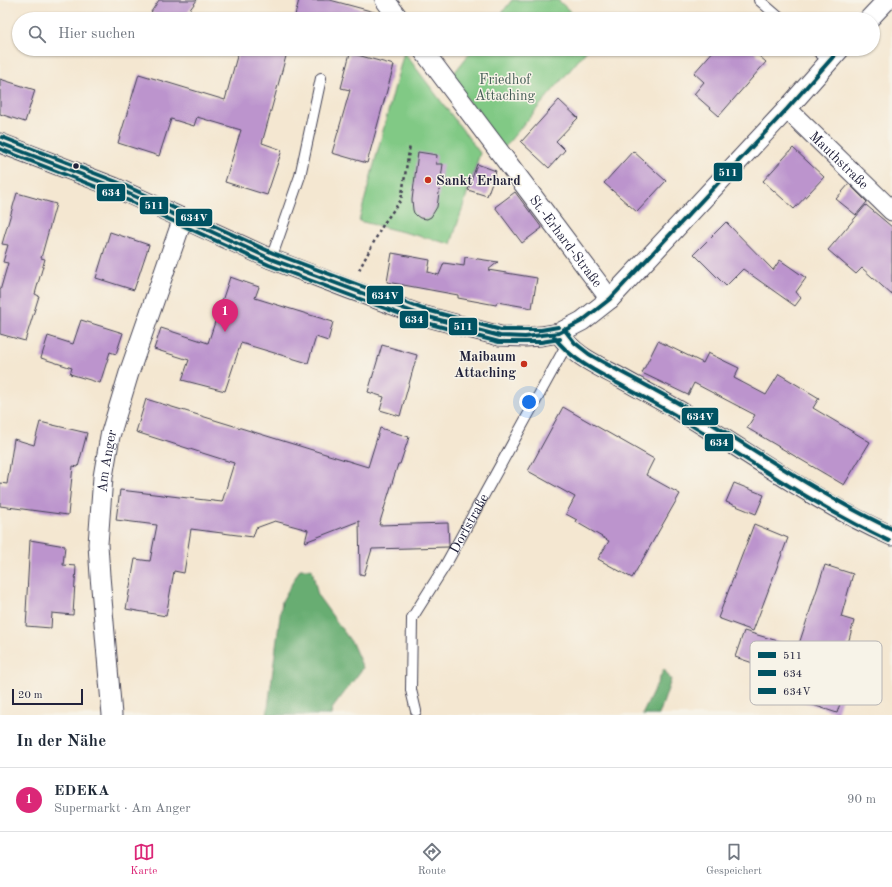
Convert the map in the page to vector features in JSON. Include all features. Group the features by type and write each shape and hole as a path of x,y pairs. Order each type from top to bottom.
{"street":[{"path":"385,0 394,12"},
{"path":"875,12 886,0"},
{"name":"St.-Erhard-Straße","path":"427,56 610,299"},
{"path":"563,338 610,299 787,109 826,56"},
{"name":"Mauthstraße","path":"787,109 892,211"},
{"path":"0,143 114,187 271,259 421,315 500,336 541,336 563,338 584,358 686,415 826,502 892,536"},
{"name":"Am Anger","path":"112,715 98,544 103,477 110,436 129,373 183,218"}],"lane":[{"path":"759,0 773,12"},
{"path":"271,259 300,176 321,78"},
{"name":"Dorfstraße","path":"416,712 411,690 412,618 446,564 563,338"}],"path":[{"path":"349,289 384,223 401,200 410,145"}],"green space":[{"path":"512,0 558,0 571,12 503,12"},
{"name":"Friedhof Attaching","path":"403,56 407,56 480,153 451,244 359,221"},
{"name":"Friedhof Attaching","path":"468,56 582,56 502,150 451,77"},
{"path":"300,569 312,569 318,596 352,643 363,668 332,709 331,715 267,715 282,601"},
{"path":"664,669 671,680 659,715 642,715"}],"building":[{"path":"159,0 197,0 188,12 151,12"},
{"path":"299,0 330,0 374,12 296,12"},
{"path":"237,56 286,56 262,143 282,150 267,195 225,182 241,130 197,117 194,126 171,119 159,156 118,143 139,74 225,100"},
{"path":"349,56 361,56 394,65 367,163 332,153 350,90 341,88"},
{"path":"709,56 759,56 766,62 719,116 694,94 704,82 694,73"},
{"path":"0,79 35,90 25,122 0,114"},
{"path":"559,100 578,118 556,141 565,150 549,168 521,142"},
{"path":"793,148 824,177 794,209 763,181"},
{"path":"633,151 666,181 637,212 604,183"},
{"name":"Sankt Erhard","path":"418,152 437,155 436,164 443,164 437,207 431,217 427,219 420,218 414,213 413,210 412,200"},
{"path":"477,164 496,171 487,196 468,190"},
{"path":"849,184 867,202 856,215 836,199"},
{"path":"515,192 542,228 522,243 495,207"},
{"path":"17,193 56,204 41,258 45,259 35,294 39,296 25,341 0,334 0,291 8,263 3,262 8,245 2,244"},
{"path":"866,205 892,227 892,295 862,268 856,274 828,250"},
{"path":"726,222 773,270 780,260 806,278 796,292 801,298 795,306 743,269 726,286 694,254"},
{"path":"110,232 149,245 134,290 96,278"},
{"path":"392,253 430,260 428,272 439,275 444,263 464,266 465,257 498,262 488,270 537,278 532,308 497,302 496,305 458,298 458,295 387,282"},
{"path":"230,277 259,287 255,298 333,322 328,341 316,337 308,363 241,343 225,391 182,380 189,360 154,349 161,328 208,343"},
{"path":"81,320 123,333 116,354 110,352 100,383 70,374 72,368 41,358 48,336 73,344"},
{"path":"658,341 703,363 708,353 739,368 734,378 766,395 779,374 819,398 813,408 870,442 844,485 747,428 755,415 694,383 688,395 642,373"},
{"path":"382,345 417,355 400,416 380,410 384,397 368,392"},
{"path":"146,399 368,467 380,428 409,437 400,464 398,464 379,525 448,523 449,546 372,549 364,575 360,574 359,521 305,542 308,530 275,521 256,528 253,537 191,529 184,573 174,571 166,616 126,609 135,559 150,561 157,525 116,520 120,490 222,502 234,463 136,432"},
{"path":"563,407 654,459 646,475 680,494 632,578 598,559 609,541 576,522 577,520 566,514 575,497 528,471"},
{"path":"40,422 87,433 78,467 73,466 68,515 0,506 0,483 7,484 14,439 34,445"},
{"path":"734,483 764,495 756,514 726,502"},
{"path":"754,524 788,538 753,631 718,618"},
{"path":"30,540 65,546 63,565 76,566 73,615 52,613 51,628 26,626"},
{"path":"825,565 853,574 841,617 854,621 849,641 800,641"},
{"path":"744,631 778,641 750,641 750,662 735,657"},
{"path":"813,705 840,705 837,713"}],"transit line":[{"name":"511","path":"0,143 114,187 271,259 421,315 500,336 525,337 559,333 582,321 610,299 787,109 834,56"},
{"name":"634V","path":"2,137 117,182 273,253 423,309 501,330 541,330 558,327"},
{"name":"634","path":"0,149 112,193 269,265 419,321 499,342 541,342 560,339"},
{"name":"634V","path":"564,329 575,343 589,354 680,404 815,488 892,529"},
{"name":"634","path":"554,337 568,352 591,369 678,417 835,513 889,541"}],"place":[{"name":"Sankt Erhard","path":"428,180"},
{"name":"EDEKA","path":"225,332"},
{"name":"Maibaum Attaching","path":"524,364"}]}
